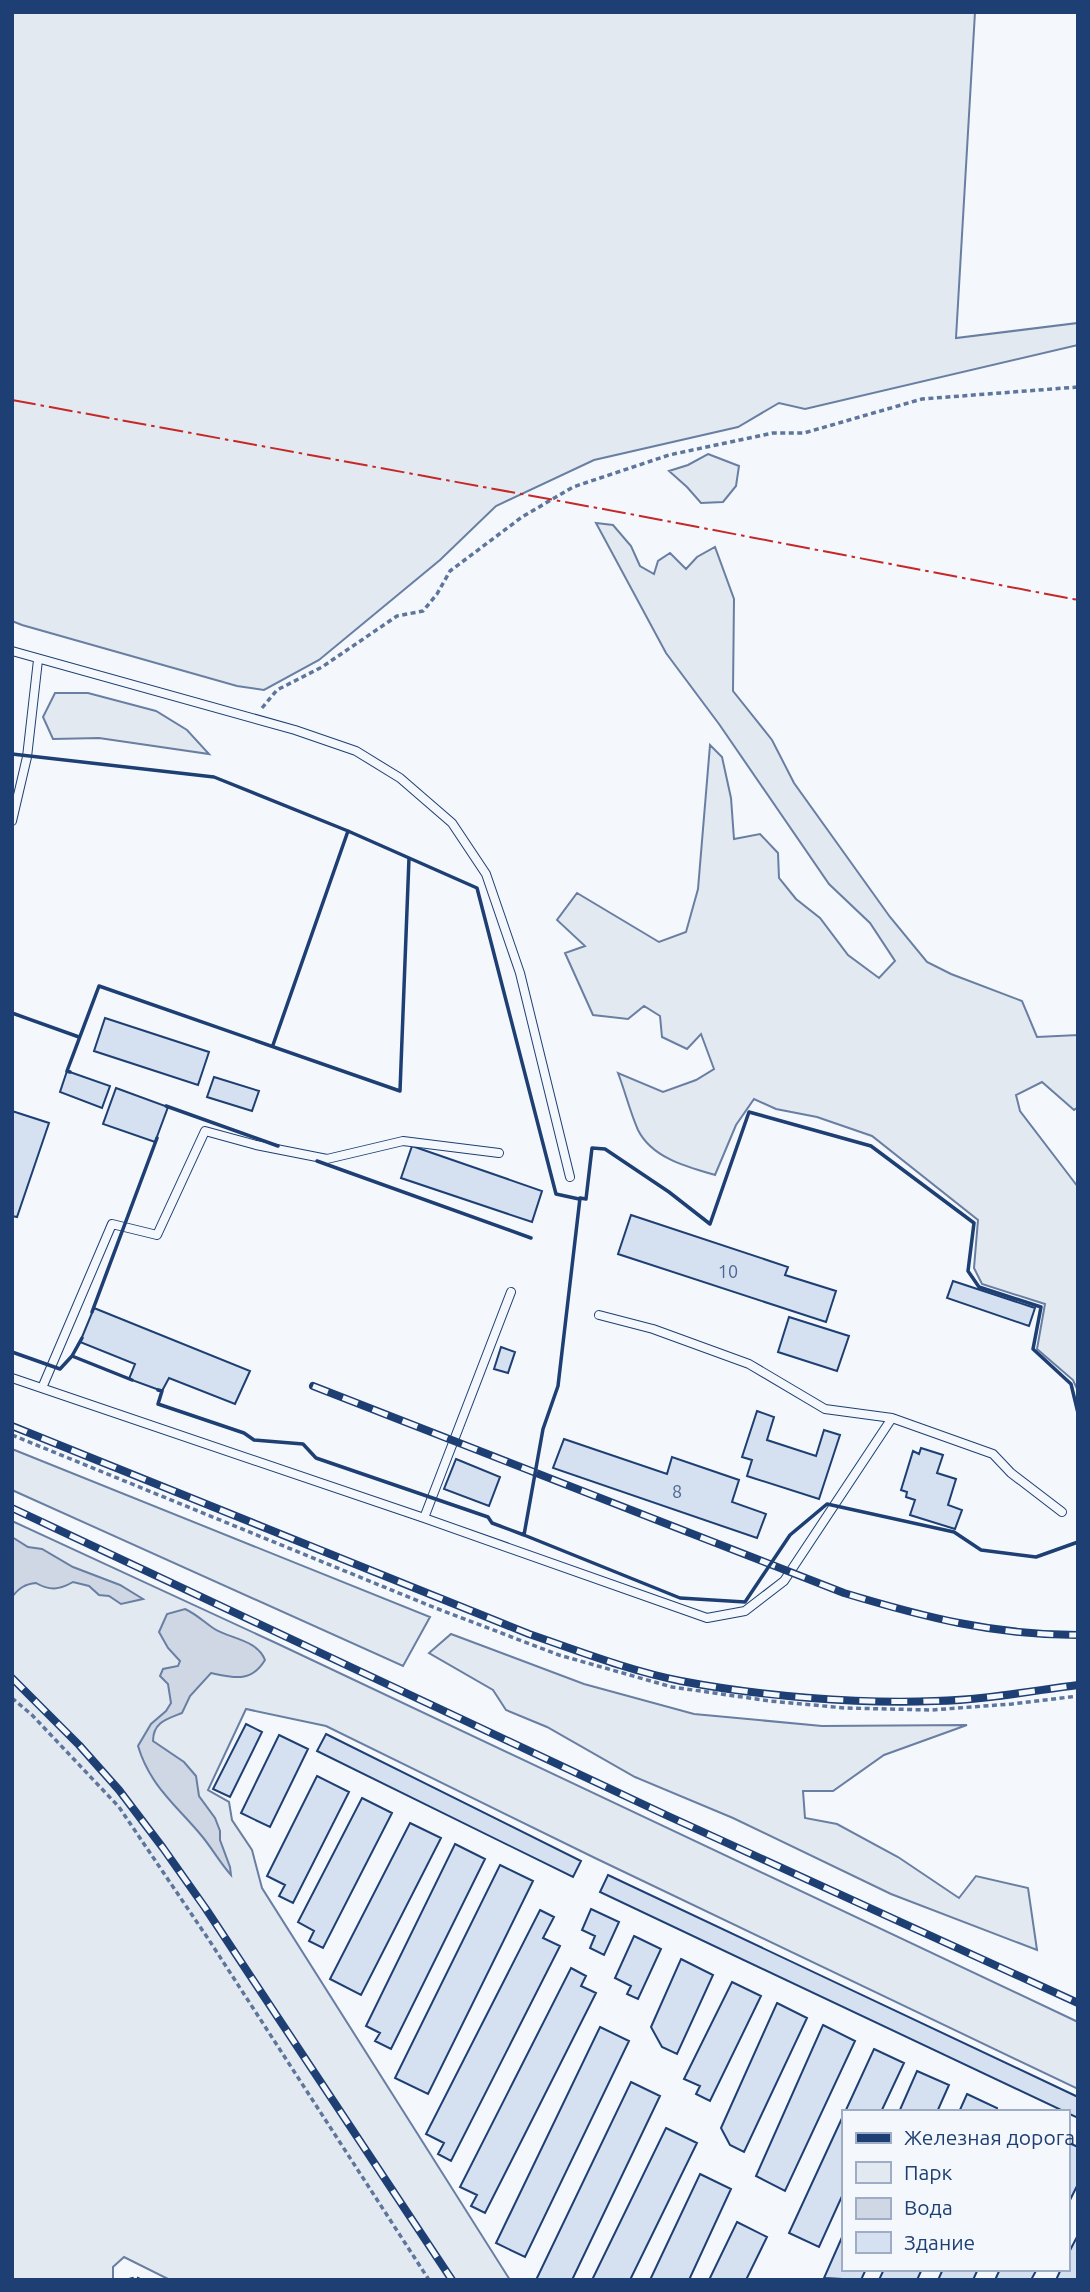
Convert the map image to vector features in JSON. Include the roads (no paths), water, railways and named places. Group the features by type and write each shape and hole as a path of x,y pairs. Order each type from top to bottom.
{"lane":[{"path":"12,651 295,730 356,751 400,778 452,823 486,874 520,973 570,1177"},
{"path":"12,821 27,757 38,660"},
{"path":"41,1388 112,1224 157,1235 205,1131 256,1145 327,1159 403,1141 499,1153"},
{"path":"424,1518 512,1292"},
{"path":"599,1315 653,1329 749,1364 825,1409 892,1418 993,1454 1011,1473 1062,1512"},
{"path":"12,1378 424,1518 707,1618 745,1611 784,1581 892,1418"}],"water":[{"path":"12,1537 28,1547 42,1549 73,1567 120,1585 143,1599 121,1604 109,1596 99,1595 89,1586 73,1582 55,1588 29,1584 12,1597"},
{"path":"185,1609 220,1632 256,1648 265,1660 248,1676 211,1673 190,1696 182,1713 158,1725 153,1741 184,1762 196,1776 199,1796 215,1818 220,1831 220,1840 231,1875 149,1773 138,1746 151,1724 171,1703 168,1684 160,1676 163,1669 178,1666 180,1661 159,1632 167,1614"}],"railway":[{"path":"313,1386 844,1593 959,1623 1017,1632 1078,1635"},
{"path":"12,1426 529,1634 662,1677 775,1695 873,1701 971,1699 1078,1685"},
{"path":"12,1508 668,1816 1078,2003"},
{"path":"12,1678 79,1745 119,1790 163,1848 452,2280"}]}
